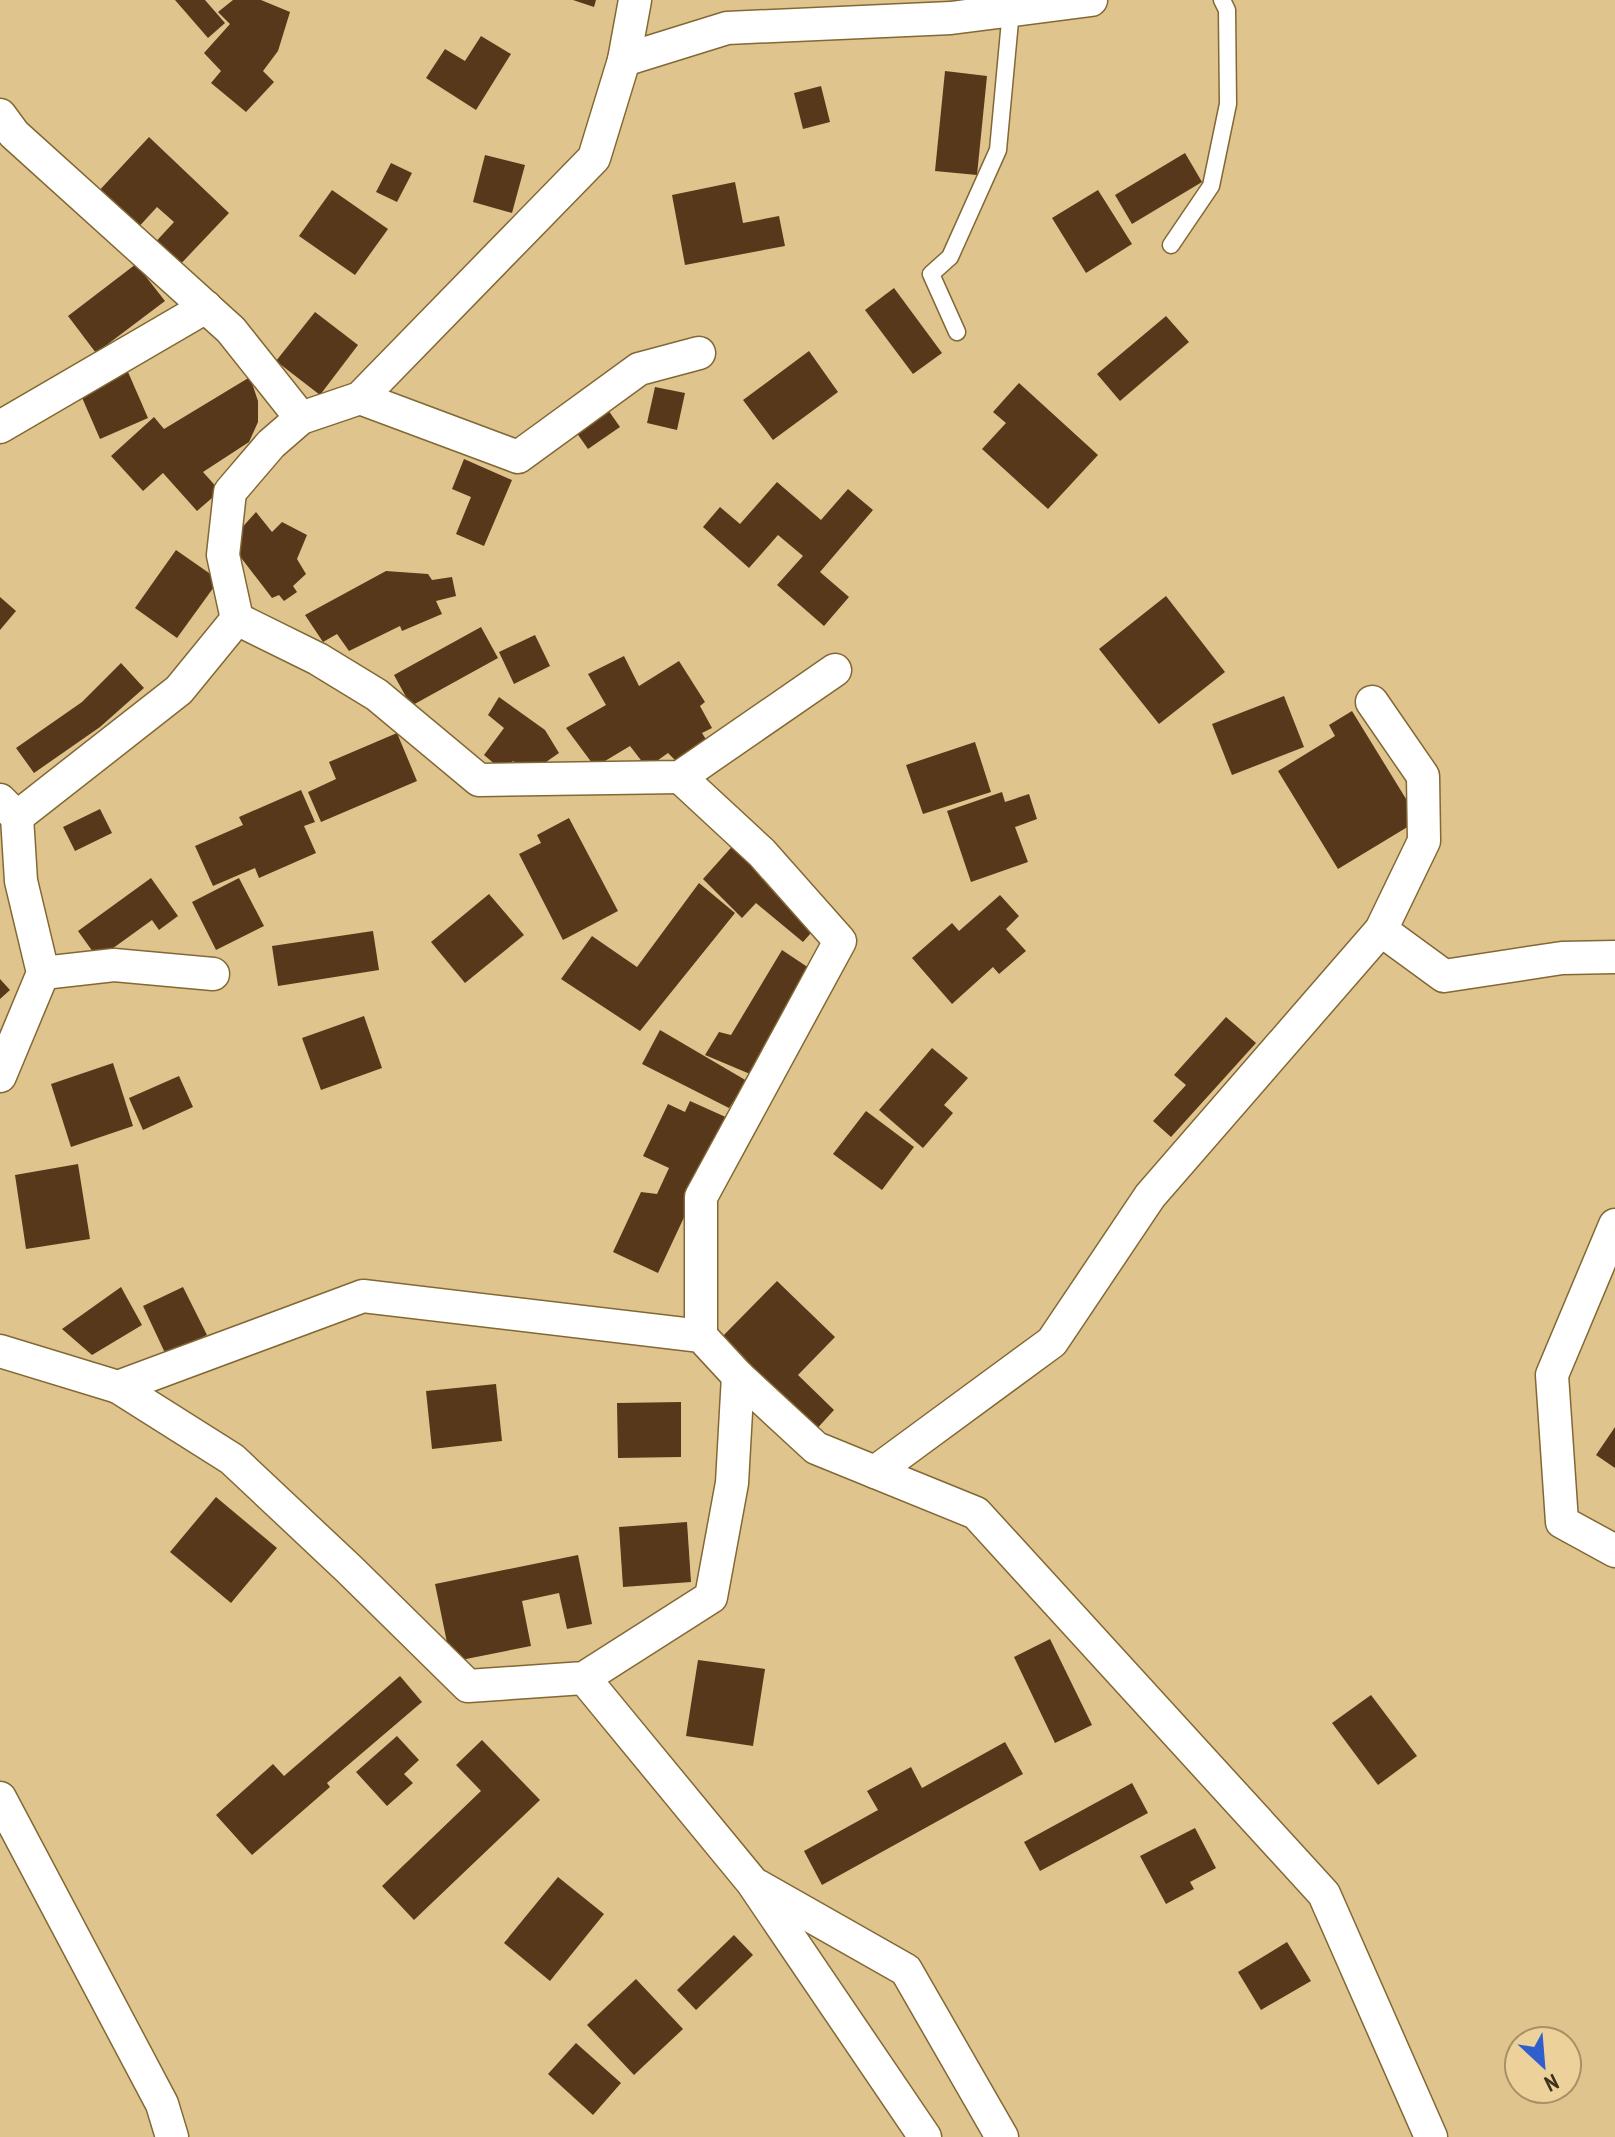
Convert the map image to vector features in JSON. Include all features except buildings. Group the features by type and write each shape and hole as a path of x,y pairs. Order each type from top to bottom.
{"street":[{"path":"237,619 223,555 230,492 271,444 301,418 360,398 594,158 624,60 635,0"},
{"path":"624,60 727,28 951,18 1091,0"},
{"path":"0,115 14,134 231,330 301,418"},
{"path":"0,427 206,307"},
{"path":"360,398 518,457 639,369 699,353"},
{"path":"237,619 318,659 377,695 479,780 680,777 835,670"},
{"path":"0,1076 43,973 21,881 8,808 179,690 237,619"},
{"path":"875,1472 1052,1342 1150,1196 1381,930 1424,841 1423,776 1372,702"},
{"path":"680,777 762,853 840,941 701,1197 701,1336"},
{"path":"1381,930 1444,976 1562,958 1615,957"},
{"path":"43,973 114,965 213,974"},
{"path":"1615,1225 1552,1375 1562,1522 1615,1551"},
{"path":"118,1387 363,1296 701,1336 738,1376 816,1448 976,1513 1324,1894 1431,2137"},
{"path":"0,1351 118,1387 232,1459 468,1686 584,1678 711,1597 732,1483 738,1376"},
{"path":"584,1678 752,1882 925,2137"},
{"path":"0,1798 162,2104 172,2137"},
{"path":"752,1882 906,1970 1002,2137"}],"lane":[{"path":"1171,245 1211,186 1228,104 1227,10 1222,0"},
{"path":"957,332 931,274 950,257 998,150 1011,10"}]}
